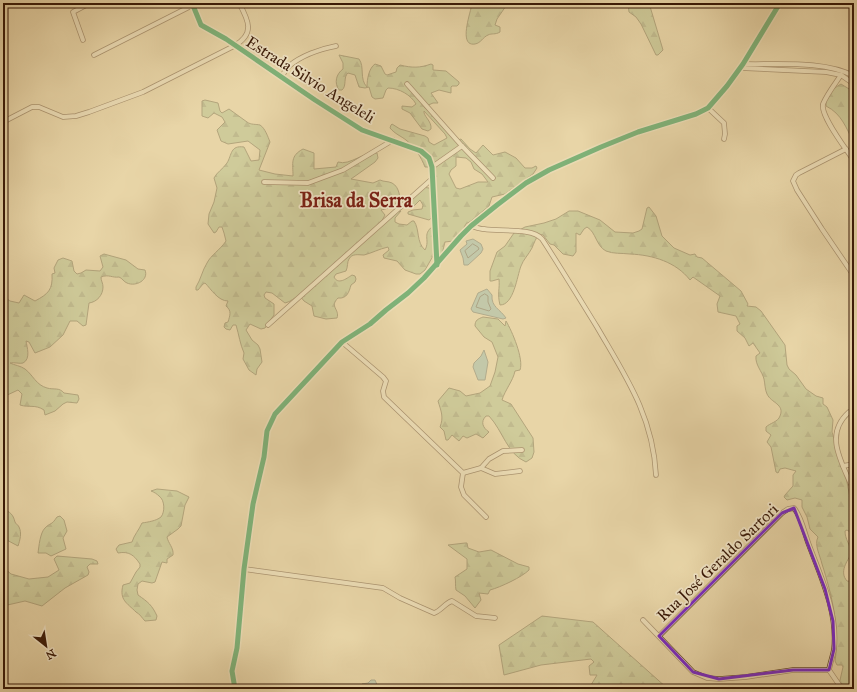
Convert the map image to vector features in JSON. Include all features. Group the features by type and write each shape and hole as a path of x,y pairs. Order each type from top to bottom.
{"street":[{"path":"83,40 73,12 90,3"},
{"name":"Estrada Silvio Angeleli","path":"239,3 247,17 249,31 245,38 234,46 282,76 315,100 362,130 394,140 421,151 429,158 433,178 437,265"},
{"path":"235,689 232,670 237,648 244,569 253,504 264,457 267,431 275,414 342,342 370,324 408,293 437,265 471,226 526,183 549,170 638,132 696,114 708,108 742,66 780,3"},
{"path":"3,122 32,107 39,107 62,117 76,116 89,112 143,92 234,46 226,39 201,25 193,4 94,55"},
{"path":"282,76 288,67 298,61 320,50 336,46"},
{"path":"742,66 841,74 854,84"},
{"path":"742,66 815,66 840,70 854,76"},
{"path":"841,74 825,101 823,108 827,119 854,161"},
{"path":"407,84 462,146 493,178"},
{"path":"708,108 724,123 724,139"},
{"path":"264,182 308,183 343,170 394,140"},
{"path":"432,167 462,146"},
{"path":"846,149 799,173 793,181 797,190 822,229 854,276"},
{"path":"268,326 433,178"},
{"path":"471,226 540,236 618,363 640,403 654,448 656,475"},
{"path":"342,342 383,376 386,381 382,393 384,398 463,473"},
{"path":"849,412 837,428 835,438 837,450 854,492"},
{"path":"463,473 481,468 490,459 503,451 522,450"},
{"path":"843,466 854,464"},
{"path":"481,468 495,474 520,471"},
{"path":"463,473 461,487 464,495 486,517"},
{"name":"Rua José Geraldo Sartori","path":"659,636 782,513 788,509 794,508 802,523 830,608 834,635 834,649 829,670"},
{"path":"244,569 383,588 400,598 434,613 438,612 447,603 452,601 476,616 495,618"},
{"path":"642,620 693,672 707,678 719,679 746,677 793,670 829,670 842,689"},
{"path":"90,689 96,687 103,689"}],"highlighted area":[{"path":"794,508 825,589 833,621 834,649 829,670 793,670 719,679 693,672 659,636 782,513"}],"green space":[{"path":"472,3 508,3 497,19 495,25 500,27 500,32 488,35 475,44 470,43 467,40 466,34"},
{"path":"628,3 649,3 663,50 658,55 656,55 641,24 636,17 629,12"},
{"path":"339,55 359,59 362,66 363,80 367,87 367,81 371,68 375,64 381,66 387,75 396,72 400,65 416,67 431,64 433,65 433,70 446,71 459,82 459,84 451,87 451,93 439,90 431,93 438,103 433,103 424,107 458,140 461,139 476,153 483,145 493,155 505,152 516,158 525,168 532,168 536,166 537,168 533,174 505,194 492,197 489,206 466,224 463,230 453,241 445,242 440,262 435,256 433,256 425,270 420,274 405,270 397,261 384,258 383,255 389,250 388,247 364,255 350,257 346,271 336,274 334,277 340,281 345,280 352,275 355,276 356,279 351,285 346,296 338,298 335,301 334,304 338,315 337,318 326,319 314,316 312,306 304,301 300,296 285,303 272,293 266,292 264,295 265,298 274,304 274,315 265,328 261,329 250,324 246,330 260,349 262,362 257,369 256,375 249,370 243,359 244,353 236,325 233,325 230,330 224,327 225,323 228,322 230,315 230,311 226,306 228,301 218,297 205,283 198,290 196,290 196,287 209,260 226,241 222,227 219,227 214,233 208,224 209,214 214,202 217,188 214,178 227,163 234,149 244,147 251,161 259,160 260,150 248,141 228,144 221,141 217,130 225,122 222,117 214,113 208,118 202,116 202,101 205,100 218,103 222,113 229,109 249,123 260,125 263,128 270,142 259,170 293,176 294,157 303,149 314,153 314,169 336,167 338,162 343,163 367,154 377,153 378,158 375,162 351,179 373,183 380,180 392,183 397,187 399,200 391,207 381,210 385,215 379,226 397,212 401,211 395,218 395,222 407,225 414,221 420,243 425,250 427,246 428,231 436,224 435,215 429,220 408,214 408,212 413,210 422,209 423,205 420,200 414,206 406,207 405,205 422,187 429,188 434,195 434,163 432,161 428,167 425,167 420,156 412,146 390,128 392,124 400,129 425,136 428,138 429,142 434,145 447,138 445,134 424,111 431,129 428,131 422,129 410,113 402,109 402,106 412,107 416,104 408,95 400,91 388,88 383,98 375,99 372,97 369,87 365,88 359,87 355,75 348,73 342,90 339,90 336,79 343,69 343,63","holes":["456,157 466,158 471,162 474,169 482,174 488,182 478,182 460,189 456,188 449,174 456,166"]},
{"path":"841,84 854,92 854,143 840,117 826,106 830,93"},
{"path":"649,207 656,216 662,236 674,248 690,255 695,254 697,257 702,258 741,291 748,304 747,306 756,307 761,311 785,345 787,365 789,369 796,375 806,389 816,396 823,398 823,404 827,407 833,420 832,432 843,461 851,503 854,508 854,538 850,532 847,530 845,531 852,553 848,559 844,574 847,581 854,582 854,689 838,689 843,667 842,665 837,665 835,661 836,624 829,588 817,547 818,537 810,529 807,517 802,507 802,500 795,498 787,500 784,497 793,486 793,475 796,471 785,468 780,469 778,473 776,472 771,447 767,442 771,435 766,431 766,427 779,418 781,409 766,392 764,379 756,359 756,356 760,353 753,343 749,346 745,338 737,331 737,326 740,324 736,316 718,312 717,304 720,296 693,277 690,280 678,268 671,264 647,256 606,251 600,246 590,229 587,227 580,235 576,233 576,252 573,256 563,254 554,245 550,244 543,235 539,234 522,264 512,295 505,304 500,305 499,279 490,281 490,271 497,252 505,246 514,233 525,227 556,219 569,211 578,211 600,220 615,232 633,233 642,229 647,208"},
{"path":"104,254 126,260 138,269 145,270 146,274 143,280 134,284 127,283 119,277 101,277 103,287 102,293 97,300 89,303 86,325 83,326 77,321 70,321 63,335 50,347 35,353 29,342 26,341 28,353 27,359 23,363 10,363 25,369 43,387 58,389 64,393 78,395 79,399 77,403 67,402 55,411 45,415 44,410 41,408 20,405 22,394 18,390 3,397 3,296 10,301 19,303 24,295 35,301 40,298 49,291 52,284 52,274 55,273 54,268 58,260 63,258 72,261 74,271 77,274 86,270 100,271 103,267 100,256"},
{"path":"483,317 498,319 505,326 506,321 519,352 521,365 520,370 515,371 502,400 511,404 533,438 534,452 532,458 526,462 514,454 489,416 486,416 483,420 485,429 489,432 483,438 476,434 467,438 463,436 459,441 452,435 448,440 446,440 444,431 440,427 442,417 438,401 449,388 460,391 466,396 480,393 490,386 498,357 492,342 484,337 475,326 477,320"},
{"path":"3,397 8,401 3,408"},
{"path":"157,489 177,491 189,497 185,505 181,526 167,537 173,550 173,555 167,559 167,563 162,562 155,582 152,583 142,581 138,584 138,595 149,604 157,616 156,620 145,621 125,601 122,594 123,585 130,583 140,567 140,564 131,554 118,553 116,549 119,545 132,542 142,523 161,517 164,509 162,500 151,491"},
{"path":"3,509 11,514 20,529 21,534 18,546 3,538"},
{"path":"60,516 64,520 67,531 63,538 66,549 51,556 46,553 38,553 43,530"},
{"path":"467,543 468,548 479,552 491,550 518,564 529,567 529,570 511,582 490,590 488,594 479,593 481,600 475,608 465,596 456,590 455,577 467,569 467,559 448,545"},
{"path":"57,556 92,559 97,561 98,564 90,564 87,567 89,572 88,575 65,588 42,606 25,601 3,606 3,567 11,574 29,579 48,577 59,570 54,559"},
{"path":"542,616 593,622 667,688 619,689 614,685 608,689 585,689 591,685 597,675 590,675 589,666 594,662 591,659 541,665 504,675 499,645"}],"water":[{"path":"473,239 481,244 483,249 481,253 468,265 464,265 460,250 467,244 466,241"},
{"path":"487,289 492,295 494,305 506,318 503,319 473,312 471,309 478,293"},
{"path":"484,350 488,362 485,380 478,380 473,367 474,363 481,356"},
{"path":"371,680 375,680 378,687 373,688 370,685 362,684 368,683"}],"cycle path":[{"path":"192,3 201,25 226,39 315,100 362,130 421,151 429,158 432,167 437,265"},
{"path":"235,689 232,671 237,648 244,569 253,504 264,457 267,431 275,414 342,342 370,324 408,293 424,278 471,226 526,183 549,170 601,147 638,132 696,114 708,108 743,64 780,3"}],"district":[{"name":"Brisa da Serra","path":"356,200"}]}
